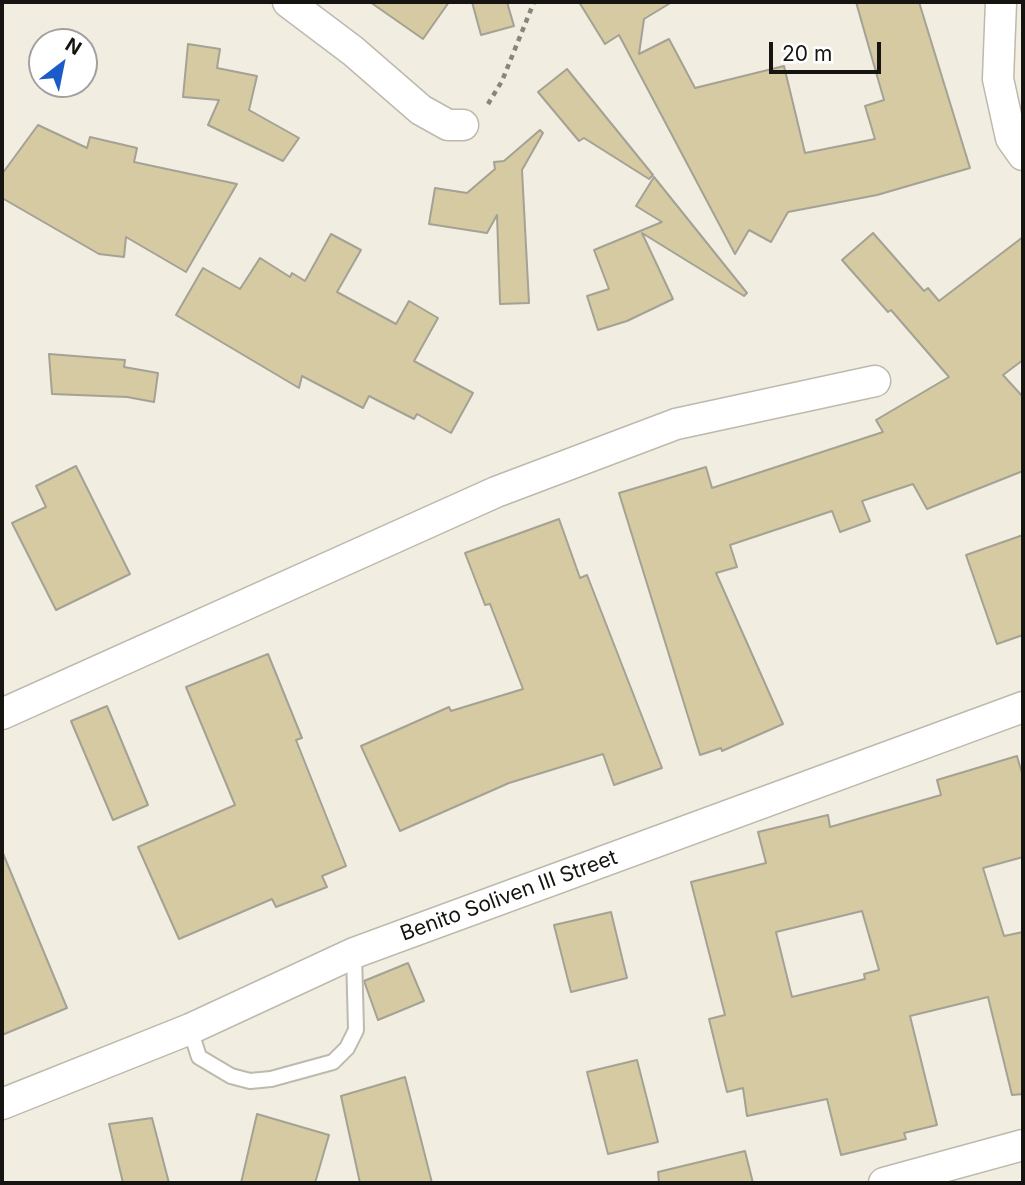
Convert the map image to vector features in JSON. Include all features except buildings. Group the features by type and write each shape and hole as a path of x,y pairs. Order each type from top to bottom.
{"street":[{"path":"288,2 353,51 421,110 448,125 463,125"},
{"path":"1001,2 998,79 1011,138 1023,155"},
{"path":"2,714 496,492 676,424 874,381"},
{"name":"Benito Soliven Ⅲ Street","path":"2,1104 190,1029 354,953 1023,707"},
{"path":"884,1183 1023,1145"}],"lane":[{"path":"190,1029 199,1057 231,1076 250,1081 271,1079 333,1062 347,1048 356,1030 354,953"}],"path":[{"path":"463,125 482,113 489,102 534,2"}]}
